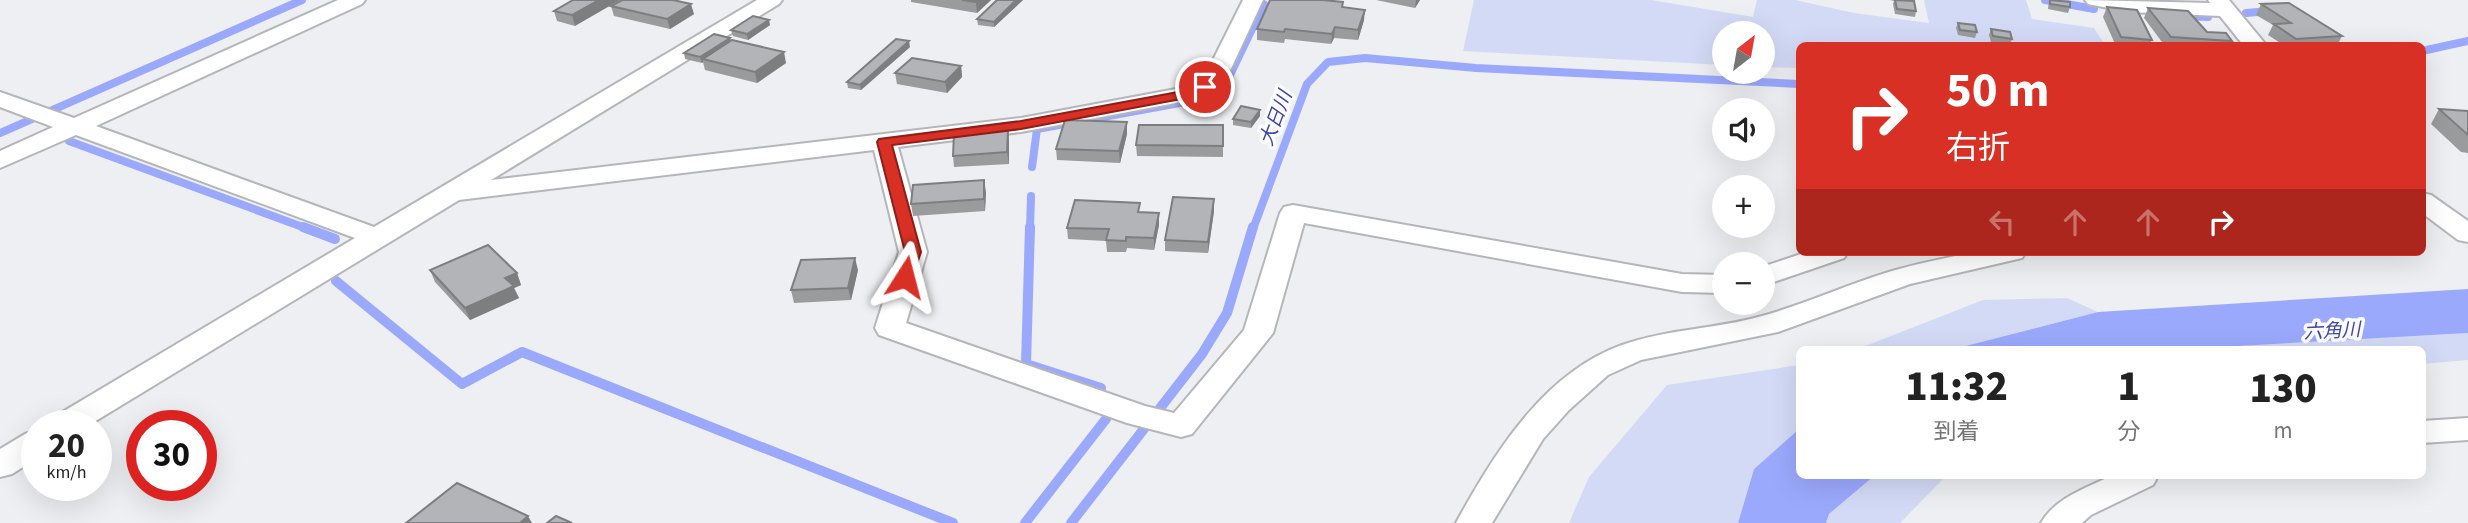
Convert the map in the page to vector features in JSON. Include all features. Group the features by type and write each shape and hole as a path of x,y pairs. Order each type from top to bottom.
{"street":[{"path":"0,160 65,123 355,0"},
{"path":"90,410 772,0"},
{"path":"450,193 1021,125 1181,95 1205,87 1218,73 1253,0"},
{"path":"2095,0 2128,6 2222,5 2253,42"},
{"path":"0,99 377,237"},
{"path":"884,142 913,252 890,328 1152,419 1181,426 1258,333 1293,213 1682,283 1712,284"},
{"path":"2426,204 2453,224"},
{"path":"1775,272 1822,256"},
{"path":"1474,523 1531,431 1558,402 1597,368 1633,352 1768,326 1902,277 1994,256"},
{"path":"2426,432 2468,429"},
{"path":"0,465 21,452"},
{"path":"2059,523 2079,506 2135,479"}],"shaded area":[{"path":"1474,0 1651,0 1753,17 1757,0 1795,0 1854,13 1929,23 1924,0 2026,0 2032,19 2094,28 2103,42 1796,42 1796,68 1775,67 1775,21 1712,21 1712,64 1463,51"},
{"path":"2067,298 2098,312 1966,346 1865,346 1983,300"},
{"path":"2468,333 2468,360 2426,364 2426,346 2237,346"},
{"path":"1796,365 1796,432 1754,469 1738,523 1569,523 1589,477 1667,385"},
{"path":"1870,479 1943,479 1900,523 1826,523 1829,514"}],"water":[{"name":"六角川","path":"2468,289 2468,333 2237,346 1966,346 2098,312"},
{"path":"1796,432 1796,479 1870,479 1829,514 1826,523 1738,523 1754,469"}],"building":[{"path":"573,0 599,0 572,15 554,11"},
{"path":"622,0 673,0 691,4 667,19 611,6"},
{"path":"997,0 1016,0 994,22 977,19"},
{"path":"1270,0 1343,2 1342,7 1365,10 1358,30 1335,27 1332,34 1257,29"},
{"path":"1895,0 1914,1 1916,11 1897,9"},
{"path":"2050,0 2070,2 2070,7 2050,4"},
{"path":"2289,3 2342,36 2296,39 2274,24 2291,23 2261,4"},
{"path":"2107,7 2137,10 2152,40 2121,37"},
{"path":"2148,8 2188,11 2207,32 2226,33 2232,41 2171,37"},
{"path":"753,16 769,20 747,34 731,30"},
{"path":"1958,23 1975,25 1977,32 1960,30"},
{"path":"1991,29 2010,32 2012,39 1993,36"},
{"path":"714,34 730,38 700,57 684,53"},
{"path":"896,39 909,41 860,85 847,82"},
{"path":"732,40 784,52 755,72 703,59"},
{"path":"912,58 961,66 945,82 895,73"},
{"path":"1241,106 1260,110 1251,122 1233,119"},
{"path":"2439,109 2468,111 2468,135"},
{"path":"1065,120 1127,122 1119,151 1056,149"},
{"path":"1139,125 1223,125 1223,146 1136,145"},
{"path":"1008,130 1007,152 953,156 954,133"},
{"path":"984,180 984,199 911,204 913,185"},
{"path":"1173,197 1214,199 1208,242 1165,240"},
{"path":"1075,200 1140,203 1138,212 1159,213 1154,238 1126,237 1126,241 1106,240 1109,229 1067,228"},
{"path":"488,245 517,273 505,278 514,286 465,308 430,270"},
{"path":"855,258 848,288 791,290 801,260"},
{"path":"457,483 528,516 520,523 406,523"},
{"path":"556,516 572,523 547,523"}],"waterway":[{"path":"0,133 302,0"},
{"path":"2045,0 2094,9"},
{"path":"1228,79 1264,4"},
{"path":"2246,13 2270,11"},
{"path":"2181,16 2208,17"},
{"name":"大日川","path":"2426,50 2468,41"},
{"name":"大日川","path":"1253,229 1307,84 1328,62 1365,58 1476,68 1796,84"},
{"path":"1032,167 1037,129 1196,100"},
{"path":"69,141 308,229"},
{"path":"1030,229 1031,196"},
{"path":"303,227 335,239"},
{"path":"1030,227 1026,364 1101,388"},
{"name":"大日川","path":"1071,523 1202,354 1227,313 1253,227"},
{"path":"336,281 462,384 522,352 953,523"},
{"path":"1025,523 1106,419"}],"route":[{"path":"905,277 913,252 884,142 1021,125 1181,95 1205,87"}]}
